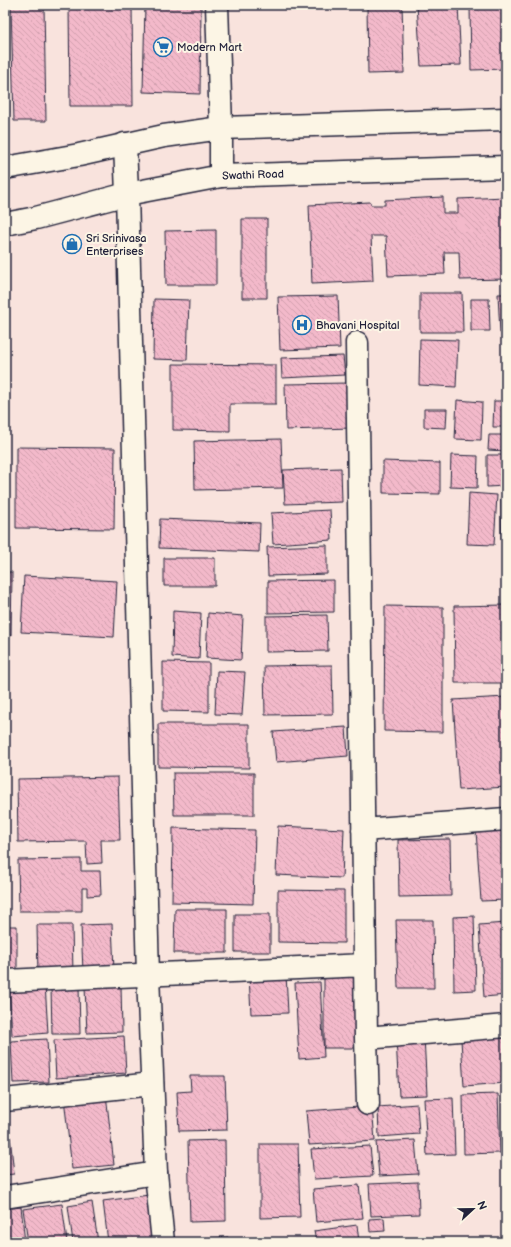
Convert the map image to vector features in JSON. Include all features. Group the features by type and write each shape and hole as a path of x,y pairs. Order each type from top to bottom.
{"street":[{"path":"217,5 221,128 220,176"},
{"path":"5,168 79,155 164,136 221,128 506,119"},
{"path":"126,144 148,975 156,1173 163,1242"},
{"name":"Swathi Road","path":"5,224 36,218 127,194 220,176 506,167"},
{"path":"357,343 368,1104"},
{"path":"363,830 506,819"},
{"path":"5,981 365,965"},
{"path":"366,1038 506,1026"},
{"path":"5,1100 152,1084"},
{"path":"5,1197 156,1173"}],"building":[{"path":"69,5 132,5 133,106 70,106"},
{"path":"145,5 201,5 200,94 143,92"},
{"path":"367,5 402,5 404,73 368,74"},
{"path":"417,5 458,5 461,65 421,66"},
{"path":"470,5 506,5 506,69 471,70"},
{"path":"11,6 44,6 46,121 14,121"},
{"path":"5,7 7,7 9,113 5,114"},
{"path":"443,197 443,213 458,213 458,199 506,197 506,279 460,280 459,252 444,252 445,274 388,276 386,236 371,236 373,281 312,284 309,205 370,202 371,205 385,205 385,200"},
{"path":"242,219 267,219 267,298 242,298"},
{"path":"216,230 216,285 166,285 165,231"},
{"path":"420,293 462,293 463,332 420,332"},
{"path":"498,294 506,294 506,333 500,333"},
{"path":"338,296 340,348 280,350 278,297"},
{"path":"154,299 189,300 187,360 153,359"},
{"path":"471,299 489,299 490,331 471,331"},
{"path":"420,339 458,340 456,387 419,385"},
{"path":"343,356 345,375 282,378 281,358"},
{"path":"173,364 276,365 276,404 230,404 230,431 173,430"},
{"path":"350,383 351,428 286,430 285,384"},
{"path":"457,400 482,402 481,440 455,439"},
{"path":"494,401 506,401 506,427 493,427"},
{"path":"424,409 447,409 446,428 424,427"},
{"path":"489,435 506,435 506,451 488,450"},
{"path":"281,439 283,488 195,490 194,441"},
{"path":"16,447 115,448 114,529 16,528"},
{"path":"451,455 478,456 477,488 450,487"},
{"path":"487,455 506,455 506,486 487,487"},
{"path":"383,461 440,463 440,494 383,493"},
{"path":"341,468 342,502 285,504 283,470"},
{"path":"469,493 497,495 494,545 467,544"},
{"path":"506,496 506,569 502,569 501,497"},
{"path":"330,510 332,540 273,544 271,513"},
{"path":"160,519 260,523 259,552 159,548"},
{"path":"327,545 327,574 268,576 267,547"},
{"path":"164,558 215,558 215,586 164,586"},
{"path":"5,572 12,572 11,636 5,636"},
{"path":"24,576 117,581 114,637 21,632"},
{"path":"334,580 334,612 268,613 268,581"},
{"path":"506,605 506,683 455,683 454,606"},
{"path":"385,606 443,607 443,732 384,731"},
{"path":"173,611 201,613 199,659 172,657"},
{"path":"208,613 243,616 241,660 206,658"},
{"path":"327,615 328,651 266,652 266,616"},
{"path":"163,662 209,663 209,712 163,711"},
{"path":"332,665 333,714 265,715 264,666"},
{"path":"217,671 245,672 242,715 215,714"},
{"path":"506,697 506,787 459,790 453,700"},
{"path":"158,724 249,724 249,768 158,767"},
{"path":"346,727 348,756 276,762 273,732"},
{"path":"173,773 254,773 254,815 174,815"},
{"path":"118,777 120,840 101,840 102,863 87,864 86,841 18,842 17,779"},
{"path":"278,826 344,829 342,878 276,875"},
{"path":"173,828 255,830 253,904 172,902"},
{"path":"506,829 506,900 481,901 476,831"},
{"path":"450,839 451,896 399,897 398,840"},
{"path":"81,859 81,871 100,871 101,895 87,896 87,888 82,888 82,911 19,911 18,860"},
{"path":"278,890 344,891 344,943 278,942"},
{"path":"175,909 227,909 227,953 174,953"},
{"path":"235,914 270,914 270,952 235,952"},
{"path":"474,916 476,990 454,991 453,917"},
{"path":"396,920 433,920 434,988 398,988"},
{"path":"506,923 506,995 484,997 479,925"},
{"path":"112,924 114,970 83,971 81,925"},
{"path":"37,925 72,925 73,975 38,975"},
{"path":"5,926 17,926 17,974 5,974"},
{"path":"286,974 288,1013 251,1014 249,976"},
{"path":"324,974 357,974 357,1048 324,1048"},
{"path":"320,982 324,1057 299,1059 295,983"},
{"path":"45,984 48,1033 12,1036 9,986"},
{"path":"79,986 80,1034 52,1034 51,987"},
{"path":"121,986 122,1032 87,1033 85,987"},
{"path":"124,1036 126,1073 56,1078 54,1040"},
{"path":"424,1036 427,1095 399,1096 396,1037"},
{"path":"506,1037 506,1083 464,1086 461,1040"},
{"path":"47,1039 49,1082 13,1083 11,1041"},
{"path":"190,1076 225,1076 227,1130 179,1131 177,1092 191,1091"},
{"path":"106,1094 114,1165 72,1169 64,1098"},
{"path":"498,1094 500,1153 464,1154 463,1095"},
{"path":"453,1098 455,1154 427,1155 424,1099"},
{"path":"417,1104 419,1134 379,1137 378,1107"},
{"path":"372,1106 375,1141 309,1145 306,1111"},
{"path":"5,1107 7,1107 14,1174 5,1175"},
{"path":"225,1140 226,1221 190,1222 188,1141"},
{"path":"415,1140 418,1174 379,1176 376,1142"},
{"path":"260,1144 298,1144 300,1217 260,1218"},
{"path":"370,1146 373,1176 314,1179 311,1149"},
{"path":"418,1182 419,1214 371,1216 369,1184"},
{"path":"359,1185 363,1218 316,1222 313,1189"},
{"path":"149,1195 155,1242 108,1242 103,1201"},
{"path":"92,1202 98,1242 73,1242 68,1206"},
{"path":"62,1204 67,1242 28,1242 23,1209"},
{"path":"21,1207 25,1242 5,1242 5,1209"},
{"path":"384,1218 385,1231 370,1232 369,1219"},
{"path":"357,1225 359,1242 316,1242 314,1231"},
{"path":"228,1237 228,1242 189,1242 189,1240"}],"place":[{"name":"Modern Mart","path":"163,47"},
{"name":"Sri Srinivasa Enterprises","path":"72,244"},
{"name":"Bhavani Hospital","path":"302,325"}]}
